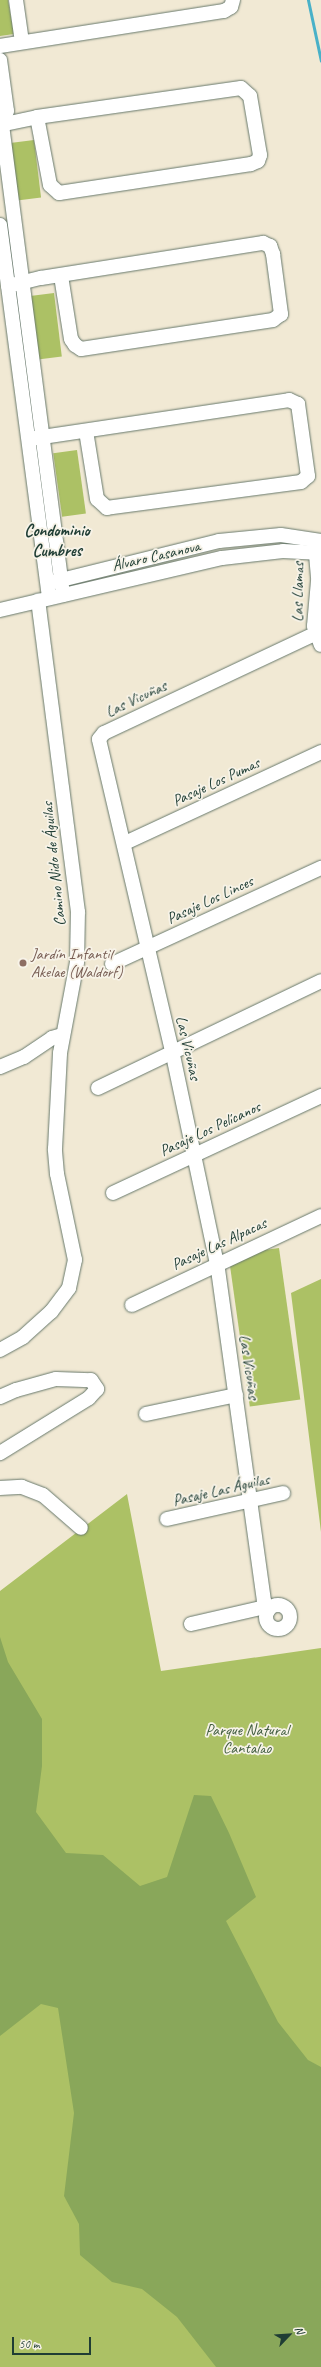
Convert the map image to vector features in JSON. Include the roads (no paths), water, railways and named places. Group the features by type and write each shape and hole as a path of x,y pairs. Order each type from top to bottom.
{"street":[{"path":"16,0 22,42"},
{"path":"0,46 224,11 231,7 233,0"},
{"path":"0,60 7,112 1,125 15,284"},
{"path":"1,125 37,117 241,88 250,96 260,155 258,161 251,164 59,193 50,185 37,117"},
{"path":"0,225 15,284 44,437 63,595"},
{"path":"15,284 61,276 263,243 270,246 274,254 281,314 274,320 81,349 75,345 71,339 61,276"},
{"name":"Camino Nido de Águilas","path":"0,1350 33,1329 50,1312 72,1281 74,1251 61,1194 55,1149 62,1034 77,962 78,912 44,599 47,583 29,439 15,284"},
{"path":"29,439 289,400 298,404 308,476 300,482 107,508 97,499 86,431"},
{"name":"Álvaro Casanova","path":"47,583 219,542 281,536 318,546"},
{"name":"Álvaro Casanova","path":"0,610 222,558 318,546"},
{"name":"Las Llamas","path":"318,546 319,637"},
{"name":"Las Vicuñas","path":"191,1624 267,1609 217,1264 195,1154 172,1051 146,948 125,843 99,742 102,734 319,637"},
{"name":"Pasaje Los Pumas","path":"125,843 321,752"},
{"name":"Pasaje Los Linces","path":"112,964 321,868"},
{"path":"98,1088 172,1051 321,981"},
{"path":"0,1067 24,1057 52,1038 62,1034"},
{"name":"Pasaje Los Pelícanos","path":"114,1193 321,1096"},
{"name":"Pasaje Las Alpacas","path":"132,1304 321,1216"},
{"path":"0,1397 16,1390 56,1379 91,1380 97,1389 89,1398 0,1453"},
{"path":"146,1414 236,1395"},
{"path":"0,1488 22,1487 42,1495 81,1528"},
{"name":"Pasaje Las Águilas","path":"167,1519 283,1493"}],"waterway":[{"path":"308,0 321,61"}],"place":[{"name":"Jardín Infantil Akelae (Waldorf)","path":"23,963"}],"district":[{"name":"Condominio Cumbres","path":"57,541"}],"park label":[{"name":"Parque Natural Cantalao","path":"247,1739"}]}
